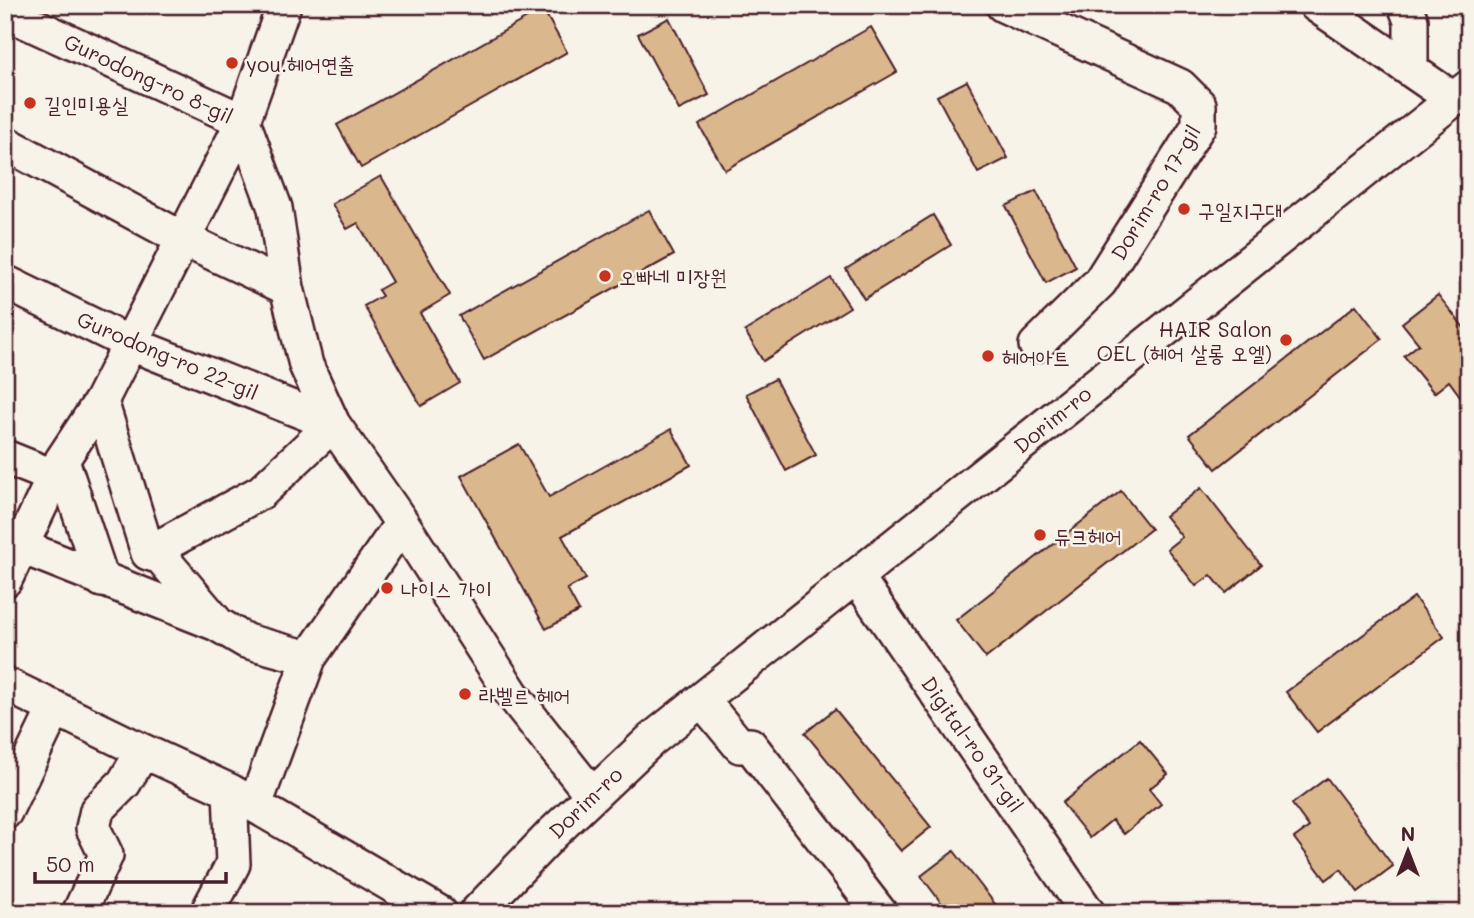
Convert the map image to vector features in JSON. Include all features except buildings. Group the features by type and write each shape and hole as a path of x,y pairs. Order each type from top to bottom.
{"street":[{"name":"Gurodong-ro 8-gil","path":"5,580 59,469 101,401 243,121 285,5"},
{"name":"Dorim-ro 17-gil","path":"1003,5 1180,86 1199,105 1199,125 1100,282 1036,345"},
{"path":"1316,5 1410,70 1461,93"},
{"path":"1405,5 1411,21 1410,70"},
{"name":"Gurodong-ro 8-gil","path":"16,21 243,121"},
{"name":"Dorim-ro","path":"476,913 592,795 651,740 1461,93"},
{"path":"243,121 275,208 287,288 306,365 333,424 402,523 512,694 592,795"},
{"path":"5,143 183,239 287,288"},
{"name":"Gurodong-ro 22-gil","path":"5,282 129,342 333,424"},
{"path":"101,401 148,553"},
{"path":"148,553 261,492 333,424"},
{"path":"5,457 59,469 102,580"},
{"path":"207,913 233,864 243,798 309,658 402,523"},
{"path":"22,547 217,624 246,641 309,658"},
{"path":"148,553 161,557 217,624"},
{"name":"Digital-ro 31-gil","path":"856,576 1083,911"},
{"path":"5,684 243,798 440,913"},
{"path":"702,700 740,746 750,745 880,913"},
{"path":"5,812 55,708"},
{"path":"79,913 106,855 93,828 97,810 124,783 142,751"}],"place":[{"name":"you.헤어연출","path":"232,63"},
{"name":"길인미용실","path":"30,103"},
{"name":"구일지구대","path":"1184,209"},
{"name":"오빠네 미장원","path":"605,276"},
{"name":"HAIR Salon OEL (헤어 살롱 오엘)","path":"1286,340"},
{"name":"헤어아트","path":"988,356"},
{"name":"듀크헤어","path":"1040,535"},
{"name":"나이스 가이","path":"387,588"},
{"name":"라벨르 헤어","path":"465,694"}]}
